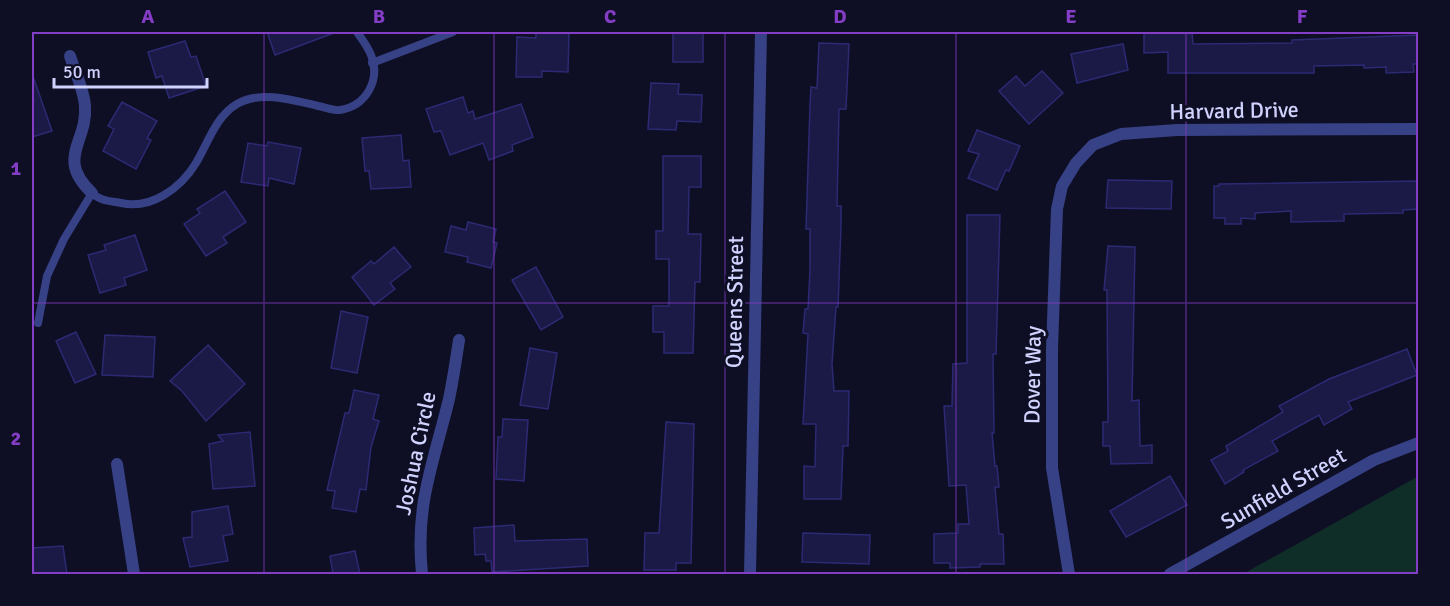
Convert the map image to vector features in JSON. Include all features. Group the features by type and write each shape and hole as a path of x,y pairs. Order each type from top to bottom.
{"street":[{"name":"Queens Street","path":"750,574 761,32"},
{"path":"70,56 85,104 85,123 73,153 80,182 92,193"},
{"name":"Harvard Drive","path":"1068,176 1076,163 1093,146 1121,134 1177,130 1419,129"},
{"name":"Dover Way","path":"1068,176 1057,209 1052,468 1069,574"},
{"name":"Joshua Circle","path":"422,574 419,546 424,487 449,399 459,340"},
{"name":"Sunfield Street","path":"1170,574 1374,460 1419,443"},
{"path":"117,464 134,574"}],"lane":[{"path":"38,323 47,276 64,239 92,193 98,199 128,205 153,202 180,184 196,163 216,125 237,104 280,97 339,110 360,102 372,88 372,57 357,32"},
{"path":"372,63 453,32"}],"green space":[{"path":"1418,476 1418,574 1243,574 1415,478"}],"building":[{"path":"267,32 334,32 334,33 275,55"},
{"path":"536,32 569,32 568,72 542,71 542,77 516,77 517,37 536,38"},
{"path":"673,32 703,32 703,62 673,62"},
{"path":"1144,32 1192,32 1193,44 1292,43 1292,40 1419,35 1419,64 1413,64 1414,72 1386,73 1386,67 1364,68 1364,65 1314,66 1314,73 1168,73 1168,52 1144,53"},
{"path":"185,41 191,57 196,56 206,86 169,98 162,76 156,78 148,52"},
{"path":"819,43 849,44 846,109 839,109 837,206 841,206 841,226 838,307 836,307 832,364 834,391 849,391 848,446 843,446 841,499 804,499 804,466 815,467 816,424 803,424 808,334 803,333 805,309 808,309 810,269 810,229 806,229 810,105 811,87 817,88"},
{"path":"1123,44 1128,70 1077,83 1071,54"},
{"path":"1042,71 1063,93 1029,124 999,91 1016,76 1025,86"},
{"path":"32,79 34,79 52,131 32,137"},
{"path":"651,83 679,84 678,94 702,95 701,122 677,121 676,130 648,129"},
{"path":"463,97 468,113 473,111 475,119 521,104 533,137 512,145 513,151 489,160 483,143 450,155 441,131 434,132 426,109"},
{"path":"122,102 157,121 147,138 151,140 136,169 103,151 114,129 108,126"},
{"path":"977,130 1020,146 1009,171 1006,170 997,190 968,178 979,154 968,151"},
{"path":"401,135 403,161 409,160 411,187 371,189 369,171 365,171 362,138"},
{"path":"268,142 301,148 294,184 269,178 268,186 241,182 248,143 267,146"},
{"path":"663,156 701,156 701,187 689,187 688,234 701,234 700,282 695,282 693,353 664,353 664,332 653,332 653,306 669,306 669,259 656,259 656,231 663,231"},
{"path":"1108,180 1172,181 1171,209 1106,208"},
{"path":"1419,181 1419,209 1403,210 1403,213 1344,214 1344,221 1291,222 1291,211 1255,213 1255,219 1241,218 1241,224 1225,224 1225,218 1214,218 1214,186 1219,186 1219,184"},
{"path":"225,191 246,222 223,237 227,243 206,256 184,224 200,213 197,209"},
{"path":"967,215 1000,215 996,354 993,354 994,433 992,433 999,487 995,487 999,534 1003,534 1004,564 950,568 950,563 934,563 934,534 958,533 958,524 969,524 966,485 949,486 944,406 952,406 953,364 967,363"},
{"path":"468,222 496,229 493,242 497,243 491,268 467,262 468,257 445,252 451,226 466,230"},
{"path":"135,235 147,270 124,278 126,285 100,293 88,255 106,250 104,245"},
{"path":"1108,246 1135,247 1132,401 1139,400 1140,446 1152,445 1152,463 1111,464 1110,446 1103,446 1103,422 1108,422 1107,290 1104,290"},
{"path":"394,247 411,267 390,283 395,289 374,305 352,277 371,261 374,264"},
{"path":"536,267 563,317 541,330 512,280"},
{"path":"341,311 368,317 357,373 331,368"},
{"path":"76,332 96,374 75,383 56,341"},
{"path":"105,335 155,337 153,377 102,375"},
{"path":"208,345 245,384 206,421 182,391 170,381"},
{"path":"530,348 557,353 548,409 520,405"},
{"path":"1407,349 1417,375 1348,402 1352,409 1324,425 1319,415 1272,441 1278,451 1243,470 1244,472 1225,484 1211,460 1228,451 1226,446 1283,412 1279,406 1329,379"},
{"path":"354,390 379,395 373,419 379,421 371,447 366,490 360,489 356,512 332,508 335,491 327,490 345,413 349,413"},
{"path":"503,419 528,420 524,481 496,479 498,437 502,437"},
{"path":"666,422 694,424 691,563 676,563 676,570 644,570 645,533 659,533"},
{"path":"250,432 255,486 213,489 209,444 223,441 218,435"},
{"path":"1170,476 1187,505 1126,537 1110,511"},
{"path":"228,506 233,534 223,536 228,561 190,567 183,538 192,537 192,512"},
{"path":"514,525 515,541 587,539 588,566 492,572 491,561 486,561 485,554 475,555 474,528"},
{"path":"803,533 870,535 869,564 802,562"},
{"path":"63,546 67,574 34,574 32,548"},
{"path":"355,551 360,574 333,574 330,556"}]}
